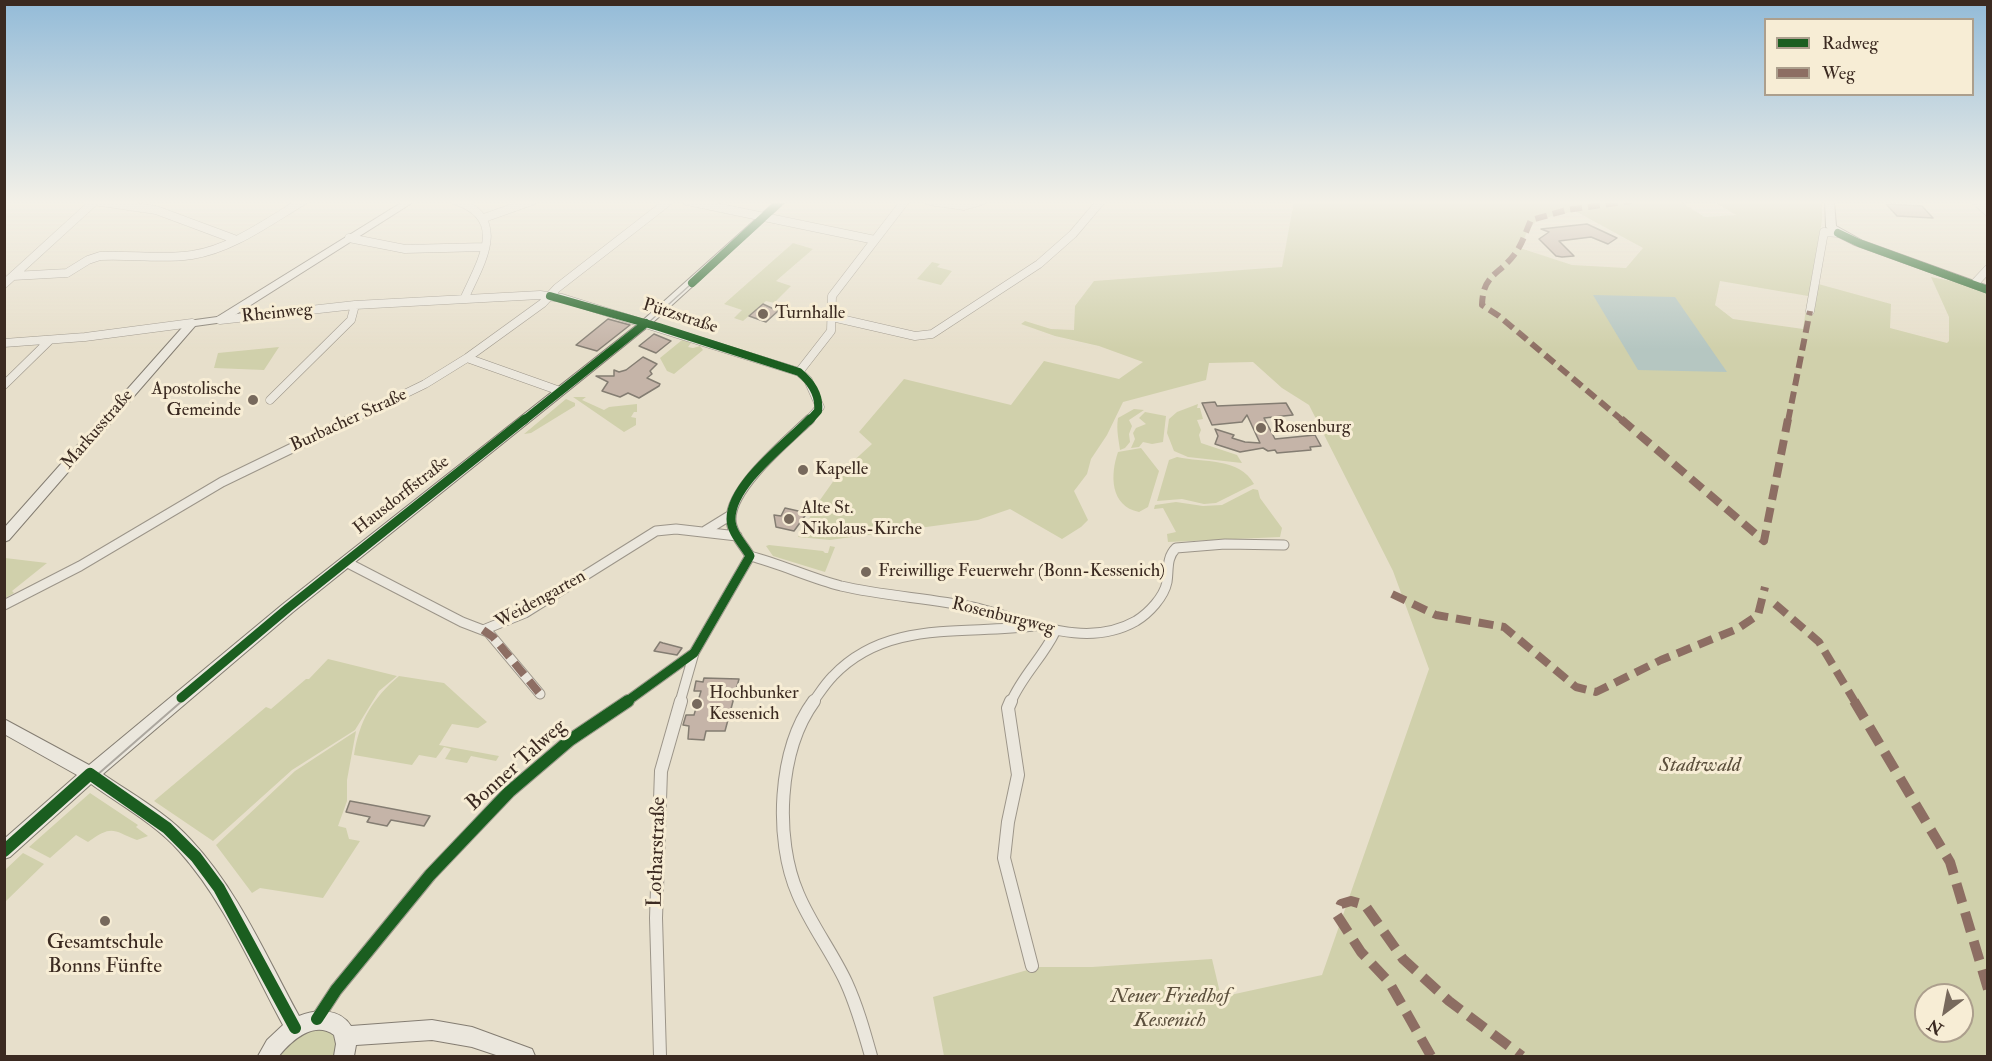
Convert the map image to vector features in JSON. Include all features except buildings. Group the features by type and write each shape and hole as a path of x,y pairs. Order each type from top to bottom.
{"street":[{"path":"4,284 41,251"},
{"path":"13,276 67,273 88,260 100,256 194,255 209,251"},
{"path":"220,320 329,251"},
{"path":"465,297 484,251"},
{"name":"Burbacher Straße","path":"4,605 80,566 222,482 414,390 467,358 550,296 556,288 605,251"},
{"name":"Hausdorffstraße","path":"4,851 90,774 346,562 646,323 727,251"},
{"path":"749,555 737,536 731,514 736,500 755,474 818,411 817,398 808,380 799,372 829,335 833,325 829,309 832,296 867,251"},
{"path":"832,317 915,336 932,334 1039,264 1054,251"},
{"path":"1810,311 1821,251"},
{"path":"1880,251 1988,290"},
{"path":"1974,284 1988,269"},
{"name":"Rheinweg","path":"4,343 50,340 355,305 465,297 550,296"},
{"name":"Pützstraße","path":"550,296 646,323 799,372"},
{"path":"270,400 351,320 355,305"},
{"name":"Markusstraße","path":"4,537 192,323"},
{"path":"4,385 50,340"},
{"path":"467,358 560,391"},
{"path":"704,531 731,514"},
{"name":"Weidengarten","path":"346,562 462,622 483,630 525,613 656,531 669,529 704,531 737,536"},
{"name":"Rosenburgweg","path":"749,555 824,582 971,607 1001,614 1055,632 1101,633 1138,619 1163,592 1167,579 1168,558 1176,548 1187,545 1284,545"},
{"name":"Bonner Talweg","path":"316,1019 336,990 430,875 509,792 570,740 694,653 749,555"},
{"path":"871,1056 859,1015 844,977 805,910 792,879 784,833 783,790 787,764 798,732 811,702 845,663 866,650 894,638 921,631 949,628 1005,631 1034,626"},
{"path":"483,630 493,637 540,694"},
{"path":"1032,966 1004,858 1008,822 1018,775 1008,708 1018,685 1050,643 1055,632"},
{"name":"Lotharstraße","path":"660,1056 656,918 661,771 694,653"},
{"path":"4,726 90,774 167,828 196,857 219,888 295,1028"},
{"path":"268,1056 276,1043 295,1028 316,1019 333,1022 342,1029 345,1036 344,1056"},
{"path":"345,1036 432,1030 472,1037 525,1056"}],"green space":[{"path":"785,251 811,251 776,281 791,286 774,303 766,301 743,321 734,318 742,310 724,304"},
{"name":"Stadtwald","path":"1285,251 1528,251 1572,265 1626,268 1641,251 1817,251 1811,282 1891,304 1890,328 1947,343 1949,341 1949,317 1931,277 1987,288 1987,1056 944,1056 933,997 1038,967 1092,967 1212,959 1221,997 1322,975 1429,669 1393,571 1309,405 1282,388 1253,362 1209,363 1206,380 1123,402 1107,435 1091,459 1087,474 1074,491 1088,520 1062,539 1010,509 978,520 830,540 798,537 837,476 872,444 859,432 904,379 1011,405 1044,361 1119,379 1143,362 1099,346 1055,336 1021,324 1025,321 1051,329 1074,330 1075,306 1094,281 1282,267","holes":["1720,281 1808,296 1803,329 1733,319 1715,305"]},
{"path":"932,262 940,264 937,267 952,271 941,285 917,279"},
{"path":"682,340 691,343 688,347 700,346 703,350 674,374 667,371 660,358"},
{"path":"279,347 264,370 214,368 218,353"},
{"path":"573,397 586,397 582,400 604,410 609,407 637,404 637,412 634,412 631,417 636,418 636,425 624,432"},
{"path":"566,399 575,403 575,406 531,433 524,434"},
{"path":"1198,404 1197,408 1200,408 1203,419 1197,420 1201,430 1199,435 1201,443 1237,455 1242,463 1188,457 1174,451 1167,433 1169,419 1177,412"},
{"path":"1134,409 1144,410 1129,420 1132,426 1129,434 1130,442 1120,450 1117,431 1118,418"},
{"path":"1145,412 1166,416 1163,442 1152,444 1143,442 1139,447 1131,448 1136,428 1146,424 1139,418"},
{"path":"1141,448 1159,471 1148,507 1139,512 1129,509 1122,503 1113,480 1118,452"},
{"path":"1177,457 1230,465 1247,475 1254,484 1216,503 1204,504 1182,499 1157,501 1169,460"},
{"path":"1253,489 1258,490 1260,498 1282,528 1280,537 1168,542 1167,534 1176,532 1163,508 1154,509 1155,505 1176,502 1203,506 1222,505"},
{"path":"766,546 825,553 828,553 830,546 835,547 825,572 773,556"},
{"path":"5,558 47,563 12,591 14,593 5,598"},
{"path":"328,659 397,676 379,691 355,730 292,770 213,841 154,801 266,707 271,709 306,679 309,679"},
{"path":"399,676 444,683 487,722 478,728 452,724 439,745 499,756 496,761 471,756 467,763 445,759 451,749 444,747 436,758 419,755 412,765 354,755 359,731 369,711 382,693"},
{"path":"356,731 347,780 347,801 338,826 346,828 349,839 360,841 323,898 260,888 252,893 216,845 295,771"},
{"path":"90,793 138,825 136,827 148,836 137,840 118,832 108,831 88,842 76,835 50,858 29,847"},
{"path":"23,853 44,864 5,902 5,870"},
{"path":"324,1029 336,1040 336,1056 277,1056 297,1036"}],"shaded area":[{"path":"1593,295 1675,297 1727,372 1638,370"}],"tram line":[{"path":"180,702 290,609 648,323 728,251"},
{"path":"4,856 182,701"}],"marked path":[{"path":"1516,251 1508,262 1487,280 1482,294 1482,305 1499,316 1764,541 1810,311"},
{"path":"1392,594 1436,615 1504,627 1576,687 1596,692 1661,660 1737,629 1758,615 1765,587"},
{"path":"1775,604 1819,642 1950,862 1988,989"},
{"path":"483,630 493,637 540,694"},
{"path":"1431,1056 1389,982 1361,952 1337,915 1341,904 1351,901 1365,905 1403,959 1449,1001 1522,1056"}],"cycle path":[{"path":"692,283 727,251"},
{"path":"1880,251 1988,290"},
{"path":"317,1019 336,990 430,875 509,792 570,740 694,653 750,556 732,524 733,506 752,477 818,411 818,400 814,389 799,372 659,327 550,296"},
{"path":"181,698 288,608 646,323"},
{"path":"4,851 90,774 167,828 196,857 219,888 295,1028"}],"place":[{"name":"Turnhalle","path":"763,314"},
{"name":"Apostolische Gemeinde","path":"253,400"},
{"name":"Rosenburg","path":"1261,428"},
{"name":"Kapelle","path":"803,470"},
{"name":"Alte St. Nikolaus-Kirche","path":"789,519"},
{"name":"Freiwillige Feuerwehr (Bonn-Kessenich)","path":"866,572"},
{"name":"Hochbunker Kessenich","path":"697,704"},
{"name":"Gesamtschule Bonns Fünfte","path":"105,921"}],"park label":[{"name":"Neuer Friedhof Kessenich","path":"1170,1009"}]}
